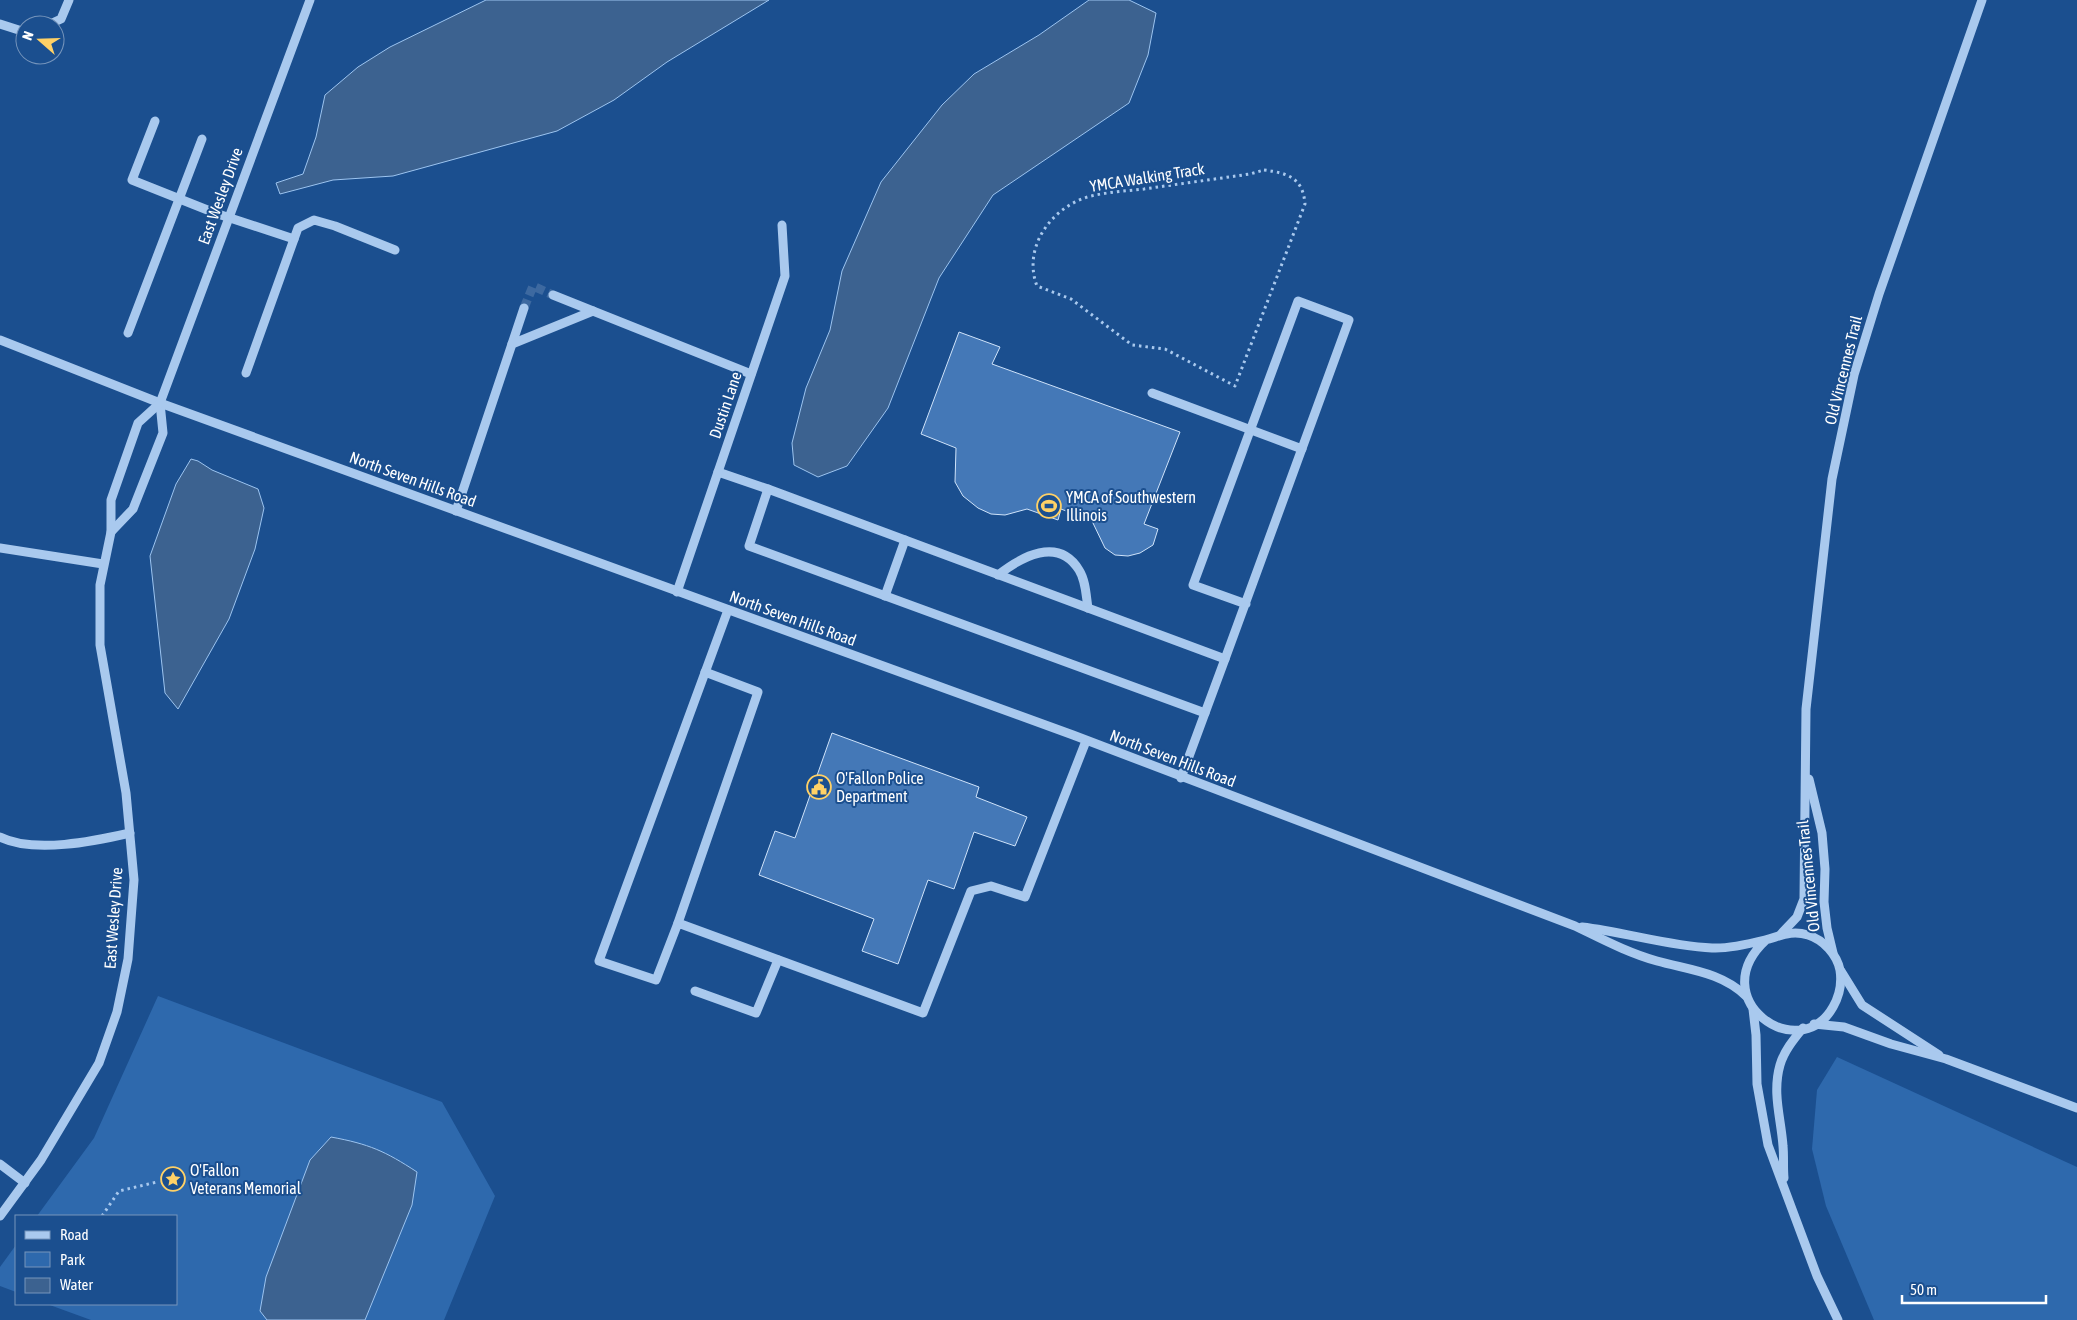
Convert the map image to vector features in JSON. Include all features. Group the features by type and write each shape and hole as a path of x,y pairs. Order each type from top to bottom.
{"street":[{"path":"63,15 69,0"},
{"name":"East Wesley Drive","path":"111,532 133,509 162,433 160,403 309,0"},
{"name":"Old Vincennes Trail","path":"1781,934 1797,917 1804,899 1806,709 1832,479 1854,375 1879,294 1982,0"},
{"path":"0,24 15,29"},
{"path":"155,121 132,180 179,199 294,239"},
{"path":"128,334 202,139"},
{"path":"246,373 298,228 314,220 335,226 395,250"},
{"name":"Dustin Lane","path":"677,592 785,276 782,225"},
{"path":"553,295 751,374"},
{"path":"1181,778 1246,604 1349,320 1298,302 1193,585 1246,604"},
{"path":"456,511 524,308"},
{"path":"512,344 593,311"},
{"name":"North Seven Hills Road","path":"0,340 160,403 1086,741 1575,926 1615,946 1656,961 1706,972 1735,985 1746,996"},
{"path":"1152,393 1302,449"},
{"name":"East Wesley Drive","path":"0,1216 25,1183 99,1063 117,1012 128,959 134,880 126,793 100,645 100,585 111,532 111,500 138,423 160,403"},
{"path":"718,472 1225,659"},
{"path":"768,489 749,546 1206,713"},
{"path":"885,596 905,540"},
{"path":"0,548 103,564"},
{"path":"998,575 1018,560 1038,552 1062,554 1079,570 1085,587 1088,608"},
{"path":"705,672 758,692 678,923 656,980 599,961 705,672 728,610"},
{"path":"678,923 923,1013 971,891 991,886 1025,897 1086,741"},
{"name":"Old Vincennes Trail","path":"1806,764 1822,832 1825,869 1824,902 1827,928 1834,955"},
{"path":"0,838 7,841 44,844 74,844 130,833"},
{"name":"North Seven Hills Road","path":"1575,926 1714,948 1766,940"},
{"path":"1840,969 1841,984 1838,999 1830,1012 1814,1024 1803,1028 1792,1030 1777,1028 1763,1021 1752,1009 1746,996 1744,980 1746,965 1754,951 1766,940 1781,934 1797,932 1811,936 1824,944 1834,955 1840,969 1862,1005 1946,1059"},
{"path":"695,991 756,1013 778,960"},
{"path":"1752,1009 1761,1118 1768,1145 1784,1183 1817,1276 1838,1320"},
{"path":"1814,1024 1844,1027 1891,1044 1946,1059 2077,1108"},
{"path":"1784,1183 1783,1146 1776,1111 1776,1087 1784,1054 1803,1028"},
{"path":"0,1164 25,1183"}],"path":[{"name":"YMCA Walking Track","path":"1264,170 1292,176 1304,191 1305,204 1235,386 1165,350 1132,345 1071,299 1037,286 1032,274 1032,257 1036,240 1064,209 1089,197 1250,174 1264,170"},
{"path":"103,1215 119,1192 157,1182"}],"green space":[{"path":"158,996 442,1102 495,1196 444,1320 91,1320 50,1305 178,1305 178,1215 38,1215 94,1138"},
{"path":"1837,1057 2077,1167 2077,1320 1874,1320 1826,1206 1812,1149 1817,1090"},
{"path":"15,1246 15,1292 0,1286 0,1267"}],"water":[{"path":"486,0 769,0 667,62 614,100 557,131 393,176 333,180 280,194 276,183 303,174 316,137 325,95 358,67 390,47"},
{"path":"1089,0 1129,0 1156,13 1148,55 1129,103 993,195 939,278 888,408 847,466 818,477 794,465 792,443 806,388 830,330 842,271 881,182 942,105 974,74 1039,35"},
{"path":"191,459 258,489 264,508 255,549 229,619 178,709 165,693 150,556 176,484"},
{"path":"331,1137 356,1142 376,1149 417,1172 412,1205 365,1320 267,1320 260,1311 266,1277 310,1160"}],"building":[{"path":"959,332 1000,347 992,364 1180,432 1144,524 1158,529 1153,545 1140,553 1128,556 1115,555 1105,548 1092,521 1061,509 1058,520 1027,509 1005,515 991,514 978,508 963,496 955,482 956,448 921,434"},
{"path":"832,733 979,787 976,797 1027,817 1015,846 974,832 954,889 928,880 898,964 862,951 874,919 759,875 775,831 795,838"}],"tunnel":[{"path":"524,308 533,286 553,295"}],"place":[{"name":"YMCA of Southwestern Illinois","path":"1049,506"},
{"name":"O'Fallon Police Department","path":"819,787"},
{"name":"O'Fallon Veterans Memorial","path":"173,1179"}]}
